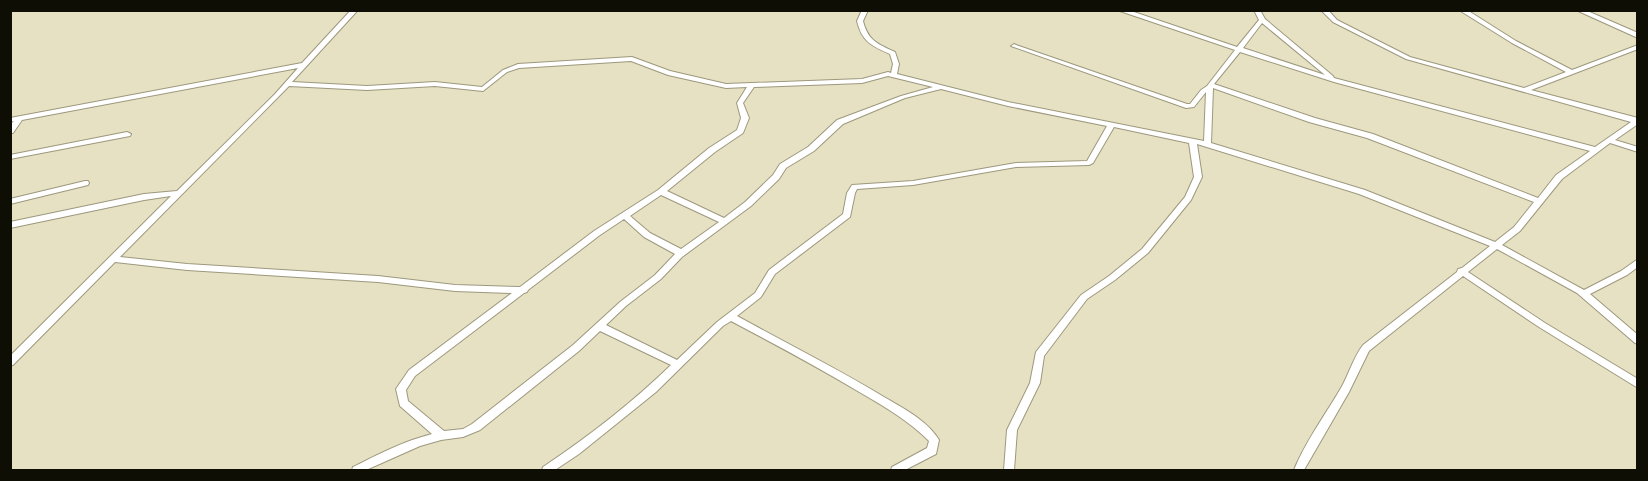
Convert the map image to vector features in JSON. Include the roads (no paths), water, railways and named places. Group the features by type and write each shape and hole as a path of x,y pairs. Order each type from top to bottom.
{"street":[{"path":"10,362 287,84 355,10"},
{"path":"1120,10 1336,81 1596,150"},
{"path":"1257,10 1262,20 1336,81"},
{"path":"1324,10 1335,21 1408,58 1637,120"},
{"path":"1462,10 1514,42 1572,72"},
{"path":"1579,10 1638,36"},
{"path":"865,11 860,21 867,39 873,46 893,53 896,64 893,76"},
{"path":"1014,46 1186,106 1192,105 1210,86 1262,20"},
{"path":"1527,89 1638,47"},
{"path":"287,84 368,88 435,84 483,89 505,71 518,66 632,59 668,73 717,85 851,82 883,74 942,86 1008,104 1207,144 1362,192 1496,245 1584,294 1638,341"},
{"path":"10,131 15,119 304,65"},
{"path":"442,436 403,403 401,389 412,374 624,215 661,192 712,150 740,131 745,118 740,103 753,84"},
{"path":"357,471 404,448 442,436 460,436 476,427 576,348 658,277 681,253 757,196 776,177 783,166 811,149 840,122 903,97 942,86"},
{"path":"1207,144 1210,86"},
{"path":"1210,86 1312,120 1370,136 1538,201"},
{"path":"1299,471 1318,433 1353,376 1361,354 1461,271 1517,229 1559,177 1637,120"},
{"path":"547,471 626,411 730,316 758,295 772,272 847,214 850,193 855,187 913,183 1016,165 1089,163 1112,124"},
{"path":"10,157 127,134"},
{"path":"1610,141 1638,150"},
{"path":"1009,471 1012,430 1035,383 1039,355 1084,297 1112,278 1144,250 1188,198 1198,177 1193,142"},
{"path":"10,202 85,183"},
{"path":"661,192 724,220"},
{"path":"10,225 144,197 179,193"},
{"path":"624,215 647,235 681,253"},
{"path":"114,259 186,267 378,279 455,288 524,290"},
{"path":"1584,294 1624,273 1638,262"},
{"path":"1461,271 1542,326 1638,384"},
{"path":"730,316 891,406 934,440 932,451 896,471"},
{"path":"599,326 679,365"}]}
